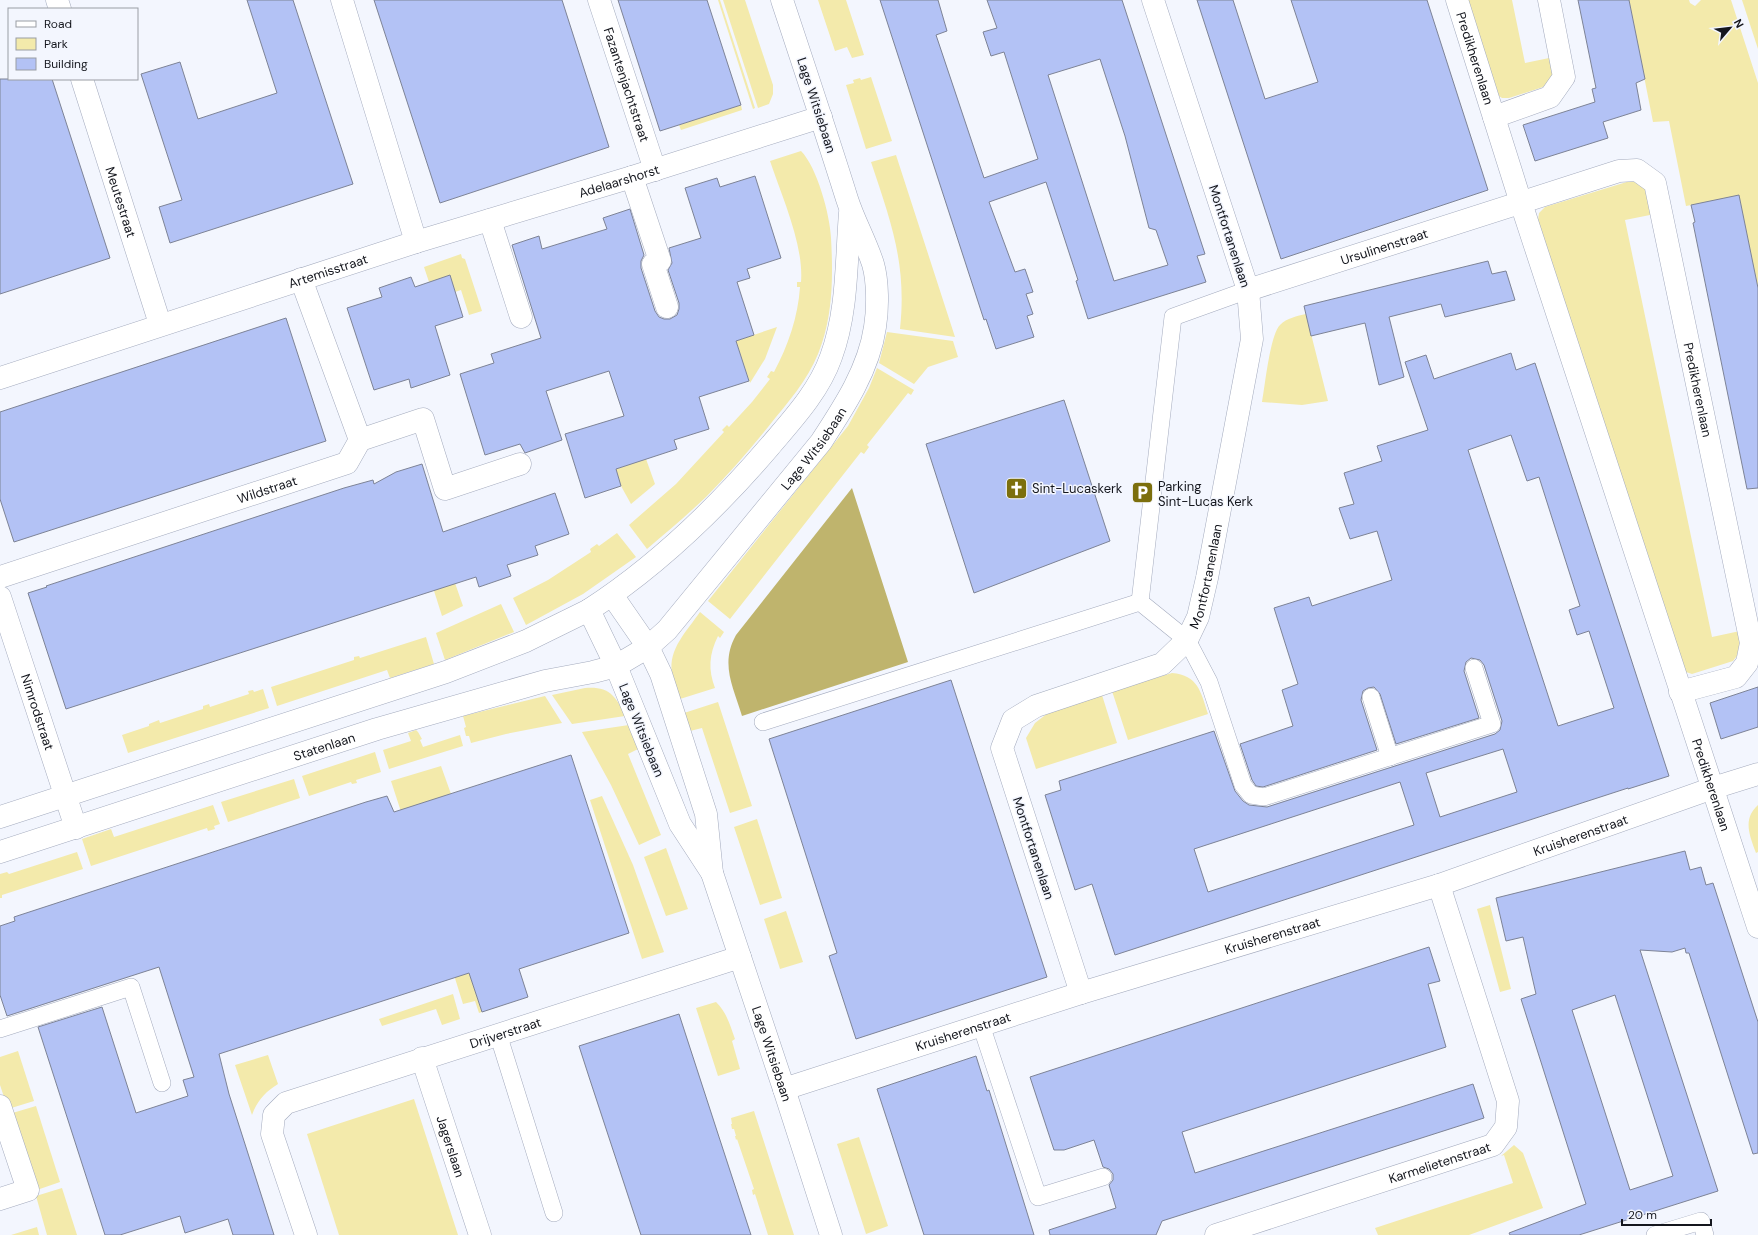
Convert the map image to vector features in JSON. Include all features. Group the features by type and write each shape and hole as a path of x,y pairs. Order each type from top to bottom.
{"street":[{"path":"342,0 416,242"},
{"name":"Fazantenjachtstraat","path":"599,0 655,170"},
{"name":"Lage Witsiebaan","path":"648,647 667,630 821,442 842,409 855,384 871,343 875,327 876,297 873,264 851,210 822,117 782,0"},
{"name":"Montfortanenlaan","path":"1081,993 1002,748 1013,720 1036,706 1162,664 1187,640 1198,617 1207,578 1252,339 1248,290 1153,0"},
{"name":"Predikherenlaan","path":"1456,0 1494,116 1520,203 1680,692 1713,788 1750,874 1758,927"},
{"name":"Predikherenlaan","path":"1494,116 1550,97 1564,77 1549,0"},
{"name":"Meutestraat","path":"82,80 160,324"},
{"name":"Adelaarshorst","path":"416,242 655,170 822,117"},
{"name":"Predikherenlaan","path":"1520,203 1619,171 1637,170 1655,183 1751,644 1747,663 1736,677 1680,692"},
{"path":"632,177 660,261 653,264 668,307"},
{"name":"Ursulinenstraat","path":"1248,290 1520,203"},
{"name":"Lage Witsiebaan","path":"712,873 680,824 616,666 588,610 612,595 650,565 706,515 751,468 796,416 818,383 831,357 840,329 844,302 851,210"},
{"path":"490,220 521,317"},
{"name":"Artemisstraat","path":"0,378 160,324 416,242"},
{"path":"301,279 360,440 423,419 445,488 520,464"},
{"name":"Wildstraat","path":"0,577 347,462 360,440"},
{"name":"Lage Witsiebaan","path":"612,595 648,647 661,674 706,814 712,873 831,1235"},
{"name":"Nimrodstraat","path":"0,597 76,828"},
{"path":"0,817 446,672 526,641 588,610"},
{"name":"Statenlaan","path":"0,852 377,729 545,681 616,666 648,647"},
{"name":"Kruisherenstraat","path":"784,1089 1081,993 1439,885 1713,788 1758,774"},
{"name":"Karmelietenstraat","path":"1216,1235 1493,1145 1506,1127 1508,1101 1439,885"},
{"name":"Drijverstraat","path":"306,1235 272,1134 274,1115 286,1103 422,1058 740,957"},
{"name":"Jagerslaan","path":"422,1058 480,1235"},
{"path":"0,1106 28,1190 0,1199"}],"lane":[{"path":"1140,602 1173,317 1248,290"},
{"path":"1140,602 1187,640 1209,682 1242,785 1251,795 1264,797 1492,724 1474,668"},
{"path":"763,722 1140,602"},
{"path":"1371,697 1390,757"},
{"path":"0,1029 131,987 162,1083"},
{"path":"981,1025 1038,1197 1103,1177"},
{"path":"498,1034 554,1213"},
{"path":"1655,1235 1700,1221 1705,1235"}],"green space":[{"path":"718,0 720,0 755,108 753,109"},
{"path":"723,0 745,0 773,85 773,94 769,104 758,108"},
{"path":"818,0 846,0 864,55 852,58 847,47 835,51"},
{"path":"1467,0 1512,0 1525,63 1554,57 1554,73 1545,86 1509,98 1502,98 1499,96"},
{"path":"1629,0 1689,0 1690,3 1695,6 1701,0 1731,0 1758,83 1758,289 1739,196 1686,206 1669,121 1653,122"},
{"path":"1742,0 1758,0 1758,49"},
{"path":"871,77 892,141 866,149 846,85 854,83 853,80 860,78 861,80"},
{"path":"741,105 742,110 681,130 679,125"},
{"path":"801,151 807,158 822,192 831,238 832,278 830,305 826,330 818,354 814,364 797,391 742,458 706,497 647,549 629,525 676,484 724,432 722,430 727,425 729,427 752,402 770,379 767,377 771,371 774,372 788,342 795,320 799,298 800,287 797,287 797,282 801,282 801,268 796,237 770,161"},
{"path":"896,155 955,337 900,329 902,306 901,284 896,244 871,162"},
{"path":"1630,181 1641,185 1645,189 1650,197 1655,214 1625,220 1712,637 1740,631 1740,652 1733,661 1692,674 1686,672 1538,220 1539,213 1545,207"},
{"path":"461,254 462,258 465,259 482,311 469,315 461,290 455,292 450,276 429,282 424,267"},
{"path":"1306,314 1328,401 1302,405 1262,402 1266,373 1276,331 1280,325 1286,321"},
{"path":"777,327 765,359 750,383 736,341"},
{"path":"887,332 953,341 958,357 928,367 914,384 879,363"},
{"path":"877,368 914,390 911,395 908,393 867,445 869,447 864,454 861,452 730,619 708,601 848,426 869,388"},
{"path":"646,459 655,484 631,504 621,486 616,469"},
{"path":"617,533 636,557 583,594 526,625 513,598 548,580 591,552 590,549 597,544 599,546"},
{"path":"422,553 455,583 463,606 442,616"},
{"path":"501,604 514,632 445,660 436,633"},
{"path":"700,612 724,632 720,638 718,636 710,662 711,675 715,688 680,699 673,676 673,656 684,633"},
{"path":"426,637 434,664 390,678 387,670 277,706 271,687 354,660 354,657 359,656 360,658"},
{"path":"1172,673 1181,674 1193,681 1200,692 1208,714 1128,740 1112,691"},
{"path":"585,688 600,689 611,694 615,698 625,716 572,724 552,695"},
{"path":"263,689 269,708 128,753 122,735 149,726 149,724 159,720 160,723 203,709 203,706 209,704 210,707 249,694 248,691 253,690 254,692"},
{"path":"1102,695 1117,743 1036,769 1026,738 1035,723 1048,713"},
{"path":"545,696 562,723 506,734 471,743 469,736 466,736 464,728 466,727 463,716"},
{"path":"718,702 752,806 730,813 702,728 690,731 684,713"},
{"path":"629,725 638,749 628,754 661,835 639,845 611,785 582,732"},
{"path":"416,730 422,739 420,740 423,747 460,735 463,746 389,769 383,750 411,741 408,733"},
{"path":"375,752 381,772 356,780 357,783 352,784 351,782 309,796 302,776"},
{"path":"441,766 451,794 437,922 391,781"},
{"path":"294,779 300,798 228,822 221,802"},
{"path":"602,796 633,865 664,952 642,959 590,800"},
{"path":"213,805 220,824 214,826 215,829 208,831 207,828 91,866 82,839 111,829 114,837"},
{"path":"1758,805 1758,852 1756,853 1750,834 1749,822 1753,810"},
{"path":"757,819 782,898 760,905 734,827"},
{"path":"666,848 688,909 666,916 644,857"},
{"path":"77,852 83,869 2,895 2,898 0,898 0,874 7,872 9,874"},
{"path":"1490,905 1511,989 1500,992 1477,909"},
{"path":"786,911 803,962 780,969 764,919"},
{"path":"464,956 482,1012 479,1013 475,1001 463,1004 454,975"},
{"path":"453,994 460,1019 442,1025 436,1009 382,1026 379,1019"},
{"path":"716,1002 726,1015 735,1039 732,1041 740,1069 718,1076 696,1008"},
{"path":"18,1051 34,1101 8,1109 0,1085 0,1057"},
{"path":"268,1055 278,1084 262,1097 256,1105 252,1115 235,1065"},
{"path":"414,1099 458,1235 339,1235 307,1134"},
{"path":"36,1106 60,1182 34,1191 9,1114"},
{"path":"754,1111 794,1235 768,1235 755,1194 753,1195 752,1190 754,1189 737,1139 736,1140 734,1129 732,1129 731,1118"},
{"path":"859,1137 888,1226 866,1234 837,1144"},
{"path":"1514,1145 1523,1153 1543,1208 1469,1235 1378,1235 1375,1228 1513,1183 1504,1155 1501,1156"},
{"path":"62,1188 77,1235 47,1235 36,1196"},
{"path":"37,1227 39,1235 11,1235"}],"shaded area":[{"path":"852,488 908,662 742,716 732,685 728,665 731,646 736,635"}],"building":[{"path":"247,0 293,0 353,184 170,243 159,207 182,200 141,74 180,62 198,119 277,93"},
{"path":"374,0 562,0 609,147 440,203"},
{"path":"618,0 707,0 741,105 660,131"},
{"path":"880,0 938,0 947,31 936,35 984,178 1038,159 1004,52 991,56 983,32 997,28 987,0 1122,0 1205,254 1197,256 1206,282 1088,319 1076,281 1078,280 1046,182 989,202 1015,272 1025,269 1033,292 1026,294 1033,314 1027,316 1034,337 996,349 986,319 984,320","holes":["1100,59 1125,136 1149,228 1156,230 1168,265 1114,281 1048,75"]},
{"path":"1197,0 1233,0 1265,99 1318,82 1291,0 1427,0 1488,190 1281,259"},
{"path":"1578,0 1629,0 1645,79 1636,83 1641,110 1603,122 1608,138 1535,161 1523,125 1595,102 1592,89 1596,88"},
{"path":"0,79 52,80 110,258 0,294"},
{"path":"755,176 781,258 747,269 750,278 737,282 754,335 736,341 749,381 699,397 709,429 674,440 677,449 616,469 621,486 585,498 565,434 624,416 609,371 546,391 562,440 525,453 520,444 485,455 460,374 494,363 491,354 541,338 512,245 539,236 542,249 607,229 603,218 630,209 644,255 641,261 641,268 655,311 659,317 670,319 677,315 679,303 668,270 672,263 669,248 701,238 685,188 717,178 720,187"},
{"path":"1739,195 1758,288 1758,488 1747,489 1693,223 1695,222 1691,205"},
{"path":"1488,261 1492,274 1506,271 1515,300 1445,317 1441,304 1389,317 1404,377 1379,385 1365,323 1311,336 1304,306"},
{"path":"450,275 463,317 435,326 450,375 411,388 409,379 374,390 347,308 382,297 379,288 411,277 415,287"},
{"path":"286,318 326,441 14,542 0,499 0,412"},
{"path":"1511,353 1516,370 1535,363 1669,776 1115,955 1092,884 1075,890 1045,795 1061,790 1059,781 1214,731 1235,791 1243,801 1249,805 1267,807 1495,734 1500,730 1502,721 1484,665 1480,660 1471,658 1466,662 1464,671 1479,718 1396,744 1380,694 1374,687 1368,688 1363,691 1361,700 1377,750 1263,787 1256,786 1252,780 1240,744 1293,726 1282,690 1298,684 1274,608 1309,597 1312,606 1392,580 1377,531 1350,539 1339,508 1354,504 1344,473 1382,461 1377,446 1428,430 1405,362 1426,355 1434,379","holes":["1511,435 1527,481 1539,477 1580,606 1569,610 1577,635 1589,631 1614,708 1558,726 1468,450","1503,749 1517,792 1440,817 1426,773","1400,782 1414,825 1208,892 1194,849"]},
{"name":"Sint-Lucaskerk","path":"1064,400 1110,541 974,593 926,444"},
{"path":"422,464 443,532 555,493 569,534 535,546 538,555 507,565 511,576 479,587 476,577 66,709 28,593 344,488 373,480 374,484 396,472"},
{"path":"951,680 1047,977 856,1039 829,956 837,953 769,739"},
{"path":"1758,687 1758,727 1721,739 1710,703"},
{"path":"571,755 629,933 519,969 528,997 482,1012 469,973 219,1054 229,1094 274,1235 233,1235 228,1219 185,1233 180,1216 120,1235 105,1235 38,1027 102,1007 136,1113 188,1096 183,1080 194,1077 159,967 7,1016 0,995 0,926 15,921 14,917 366,802 387,796 394,812"},
{"path":"1685,851 1690,870 1701,867 1706,885 1713,883 1758,1022 1758,1153 1753,1154 1689,953 1686,953 1685,948 1672,952 1640,950 1718,1191 1579,1235 1510,1235 1509,1233 1586,1204 1521,999 1536,994 1523,937 1506,941 1496,898","holes":["1615,995 1673,1176 1630,1190 1572,1010"]},
{"path":"1429,947 1440,981 1428,984 1446,1047 1182,1132 1195,1173 1473,1084 1484,1118 1162,1221 1156,1235 1050,1235 1049,1230 1116,1208 1109,1185 1113,1180 1113,1174 1109,1169 1103,1167 1094,1140 1064,1150 1054,1150 1030,1077"},
{"path":"679,1014 751,1235 641,1235 590,1080 579,1046"},
{"path":"976,1056 987,1091 989,1090 1034,1235 924,1235 877,1089"}],"place":[{"name":"Sint-Lucaskerk","path":"1016,488"},
{"name":"Parking Sint-Lucas Kerk","path":"1142,493"}]}
